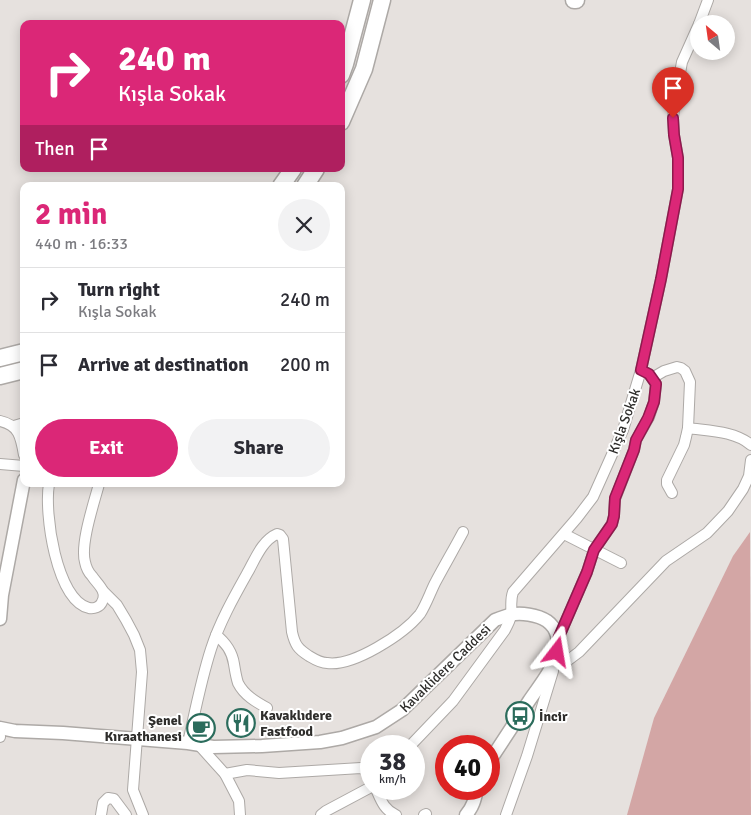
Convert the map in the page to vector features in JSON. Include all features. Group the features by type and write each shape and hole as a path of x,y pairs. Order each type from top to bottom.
{"highway":[{"path":"345,64 362,0"},
{"path":"345,113 364,69 382,0"},
{"path":"375,28 389,0"},
{"path":"0,358 20,353"},
{"path":"0,376 20,371"}],"street":[{"name":"Kışla Sokak","path":"702,15 708,0"},
{"name":"Kışla Sokak","path":"512,614 510,598 513,592 564,534 592,497 623,430 641,370 678,189 678,158 673,118 674,100 682,62 690,44"},
{"path":"652,378 676,366 685,371 690,382 688,428 684,445 668,480 672,493"},
{"path":"500,745 553,664 557,652 558,639 587,572 594,550 612,524 615,498 634,450 636,440 654,402 656,384 649,374 641,370"},
{"path":"0,421 19,425 18,435 20,442"},
{"path":"688,428 724,433 745,439 751,445"},
{"path":"553,664 567,661 579,652 666,561 707,532 728,511 743,489 749,476 751,460"},
{"path":"0,464 20,466"},
{"path":"0,619 2,595 23,487"},
{"path":"48,487 50,527 58,569 68,590 77,601 92,609 99,606 104,598 101,586 91,576 85,562 88,525 98,487"},
{"path":"238,814 239,801 225,774 193,744 206,666 216,634 257,555 268,539 277,534 283,539 292,632 295,643 302,651 315,660 327,663 341,663 358,658 380,646 403,630 420,613 463,532"},
{"path":"564,534 620,563"},
{"path":"103,591 117,605 140,650 142,672 133,793 143,815"},
{"path":"421,735 453,701 505,630 512,614 525,614 542,618 549,623 558,639"},
{"name":"Kavaklidere Caddesi","path":"0,728 15,731 63,733 213,747 262,746 342,738 369,730 402,710 488,626 496,620 512,614"},
{"path":"216,634 226,643 231,653 239,684 255,701 267,708"},
{"path":"506,815 554,671 553,664"},
{"path":"225,774 247,770 279,773 360,768"},
{"path":"325,814 360,793"},
{"path":"101,815 103,804 108,798 114,799 126,815"},
{"path":"381,800 388,811 396,815"},
{"path":"466,815 475,800"}],"shaded area":[{"path":"750,532 751,815 627,815 654,718 733,556"}],"place":[{"name":"İncir","path":"520,716"},
{"name":"Kavaklıdere Fastfood","path":"241,723"},
{"name":"Şenel Kıraathanesi","path":"201,728"}],"route":[{"path":"557,652 558,639 587,572 594,550 612,524 615,498 634,450 636,440 654,402 656,384 649,374 641,370 678,189 678,158 673,118"}]}
